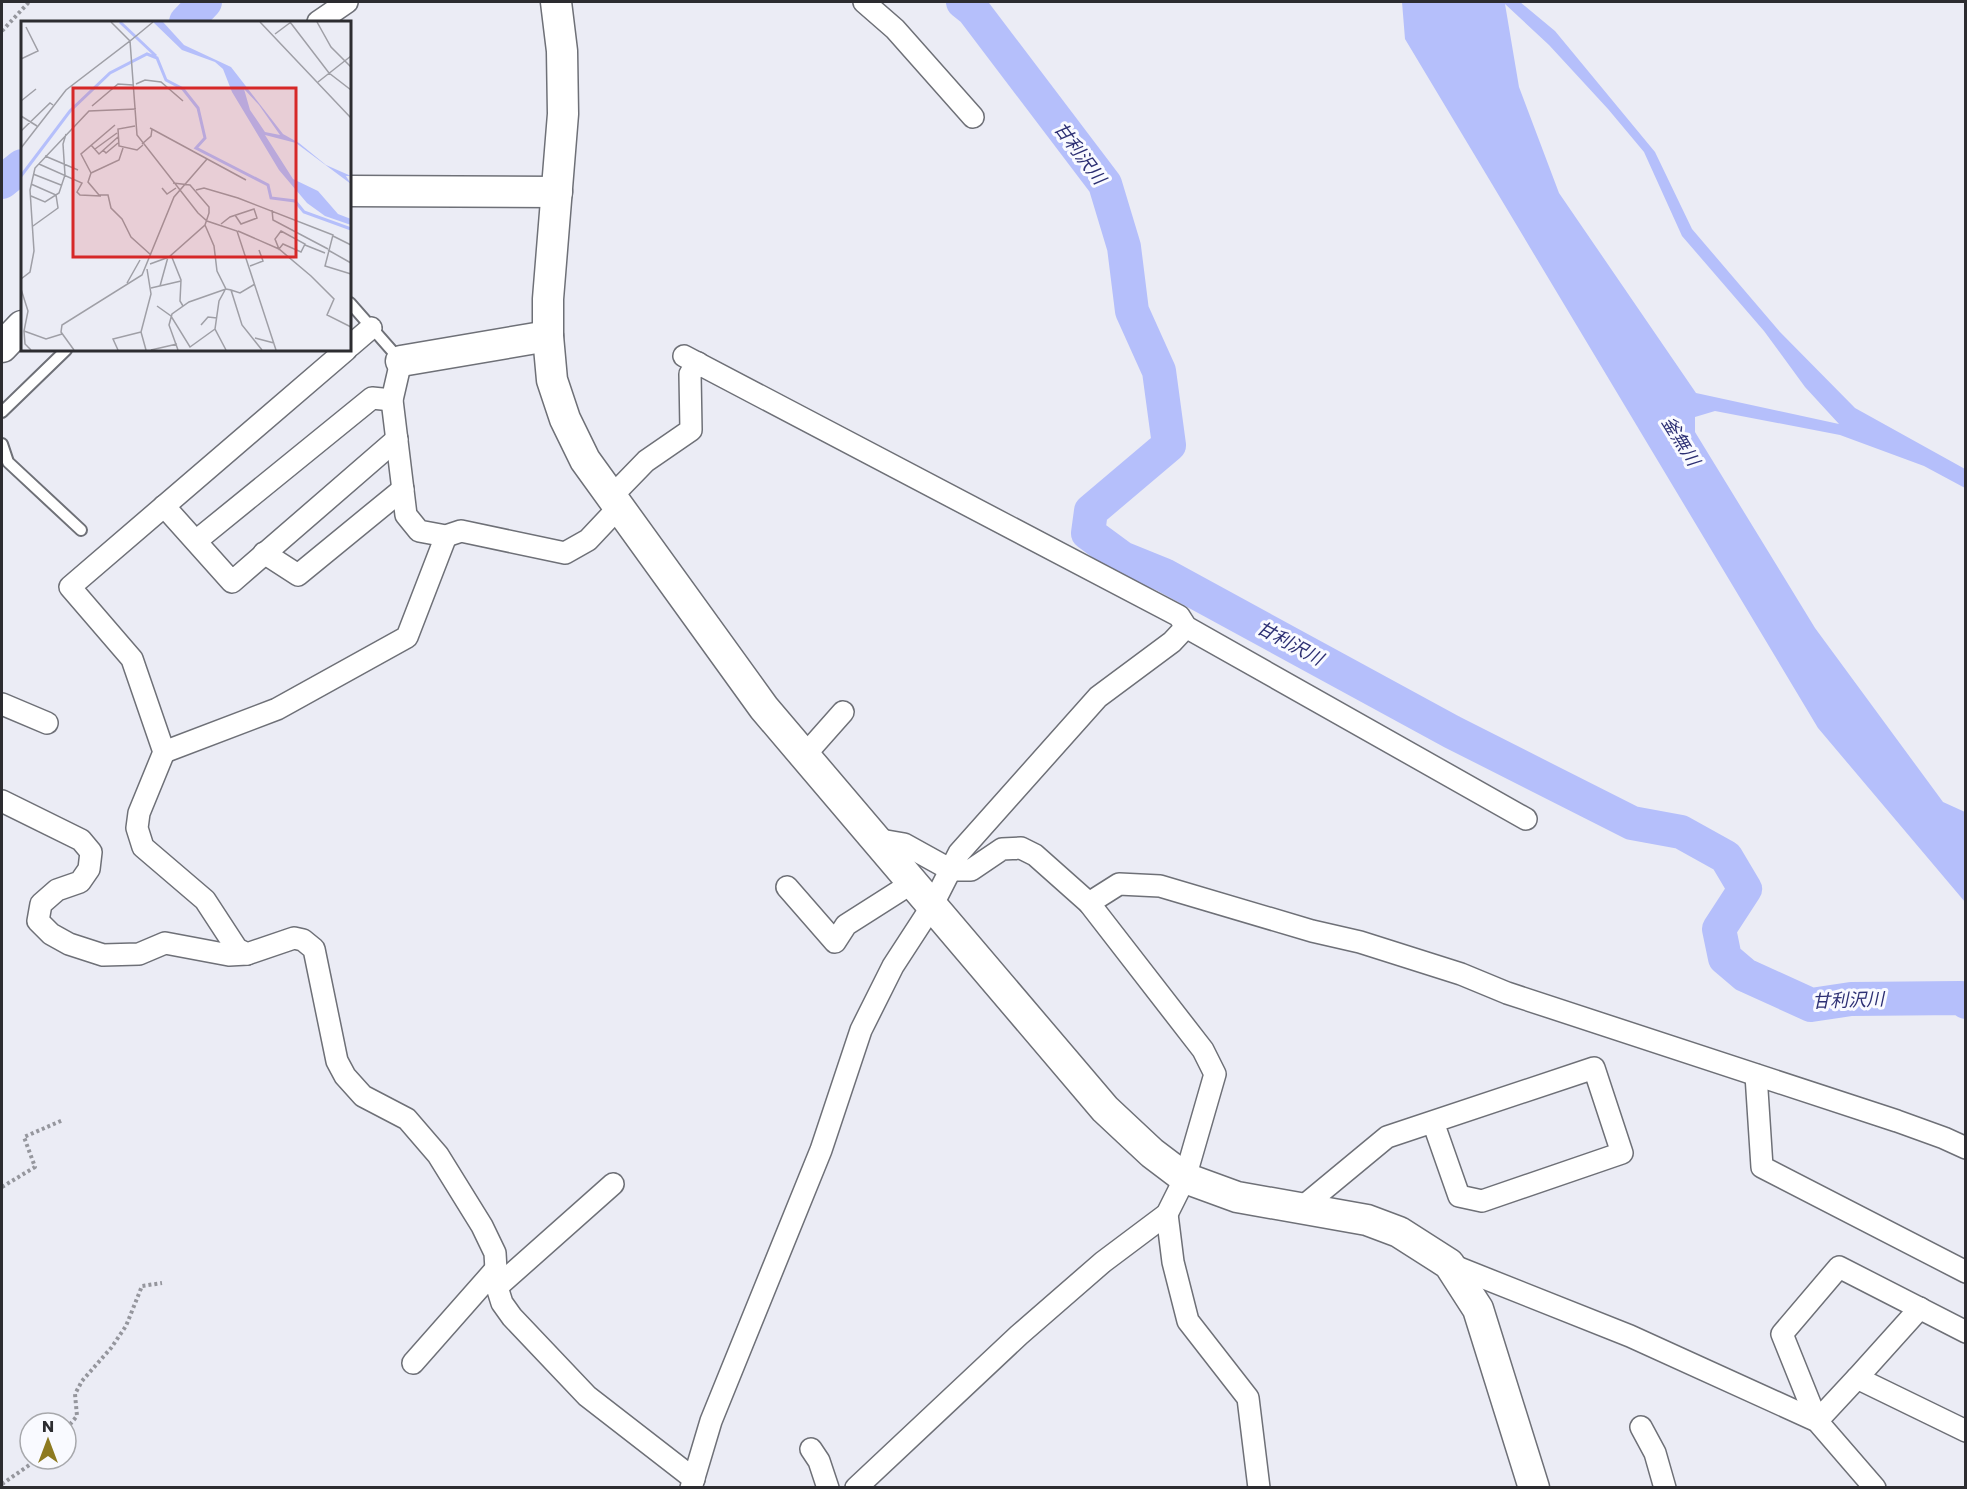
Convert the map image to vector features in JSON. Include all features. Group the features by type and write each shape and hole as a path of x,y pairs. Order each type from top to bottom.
{"street":[{"path":"319,21 346,2"},
{"path":"556,2 562,51 563,114 548,299 548,336 552,380 565,418 585,460 764,708 1105,1109 1152,1153 1185,1178 1237,1197 1367,1220 1399,1232 1449,1264 1630,1336 1817,1421"},
{"path":"864,2 895,29 973,117"},
{"path":"351,191 556,192"},
{"path":"2,347 21,327"},
{"path":"351,345 371,328"},
{"path":"548,336 401,361 392,400 406,515 419,531 446,536 461,531 565,554 588,540 646,461 691,429 691,359 1179,616 1186,627 1526,819"},
{"path":"247,954 237,949 205,900 143,847 137,828 139,813 164,752 132,659 70,587 345,351"},
{"path":"196,542 372,398 392,400"},
{"path":"164,506 231,582 397,439"},
{"path":"264,554 298,575 403,489"},
{"path":"164,752 277,709 407,637 446,536"},
{"path":"2,801 81,840 91,852 89,869 80,882 57,890 41,904 38,921 51,934 69,945 103,955 139,954 165,943 229,956 247,954 294,938 303,940 314,949 337,1061 345,1076 363,1096 407,1119 438,1155 482,1226 495,1253 496,1278 502,1303 512,1317 587,1396 692,1484 711,1421 821,1150 861,1030 893,966 932,906 960,853 1098,697 1172,642 1186,627"},
{"path":"2,704 47,723"},
{"path":"804,756 843,712"},
{"path":"868,1483 1019,1335 1103,1262 1167,1214 1185,1178 1215,1074 1203,1050 1089,903 1035,855 1021,848 1002,849 971,870 951,870 904,844 875,839"},
{"path":"787,887 835,942 846,925 912,883"},
{"path":"1089,903 1119,885 1160,886 1312,931 1371,945 1461,974 1507,993 1897,1121 1965,1148"},
{"path":"1300,1209 1387,1137 1594,1068 1622,1153 1482,1201 1459,1196 1433,1122"},
{"path":"1756,1075 1762,1167 1965,1272"},
{"path":"413,1363 496,1278 613,1184"},
{"path":"1167,1214 1173,1262 1188,1321 1248,1398 1258,1488"},
{"path":"1449,1264 1478,1309 1534,1488"},
{"path":"1875,1488 1817,1421 1782,1334 1839,1267 1965,1332"},
{"path":"1817,1421 1920,1308"},
{"path":"1857,1377 1965,1431"},
{"path":"1641,1427 1655,1453 1665,1488"},
{"path":"811,1449 819,1461 828,1488"}],"lane":[{"path":"351,304 401,361"},
{"path":"2,412 65,351"},
{"path":"2,444 8,462 81,530"}],"path":[{"path":"2,31 29,2"},
{"path":"2,1187 35,1167 24,1137 63,1120"},
{"path":"77,1411 75,1394 82,1381 111,1348 126,1326 142,1286 162,1283"},
{"path":"2,1484 21,1471"}],"water":[{"name":"釜無川","path":"1402,2 1520,2 1555,31 1655,152 1692,229 1780,332 1855,408 1965,469 1965,488 1924,466 1840,435 1715,411 1695,417 1695,432 1815,628 1943,802 1965,812 1965,902 1818,728 1405,39","holes":["1505,4 1549,45 1644,152 1682,236 1764,331 1805,387 1839,424 1696,393 1559,193 1519,87"]}],"waterway":[{"name":"甘利沢川","path":"187,21 205,2"},
{"name":"甘利沢川","path":"963,2 973,10 1105,184 1124,247 1132,311 1159,371 1169,445 1091,511 1088,533 1122,558 1164,575 1452,732 1632,823 1681,832 1726,857 1745,889 1719,929 1725,958 1745,975 1811,1005 1851,999 1961,998 1966,1002"},
{"name":"甘利沢川","path":"2,182 21,167"}]}
